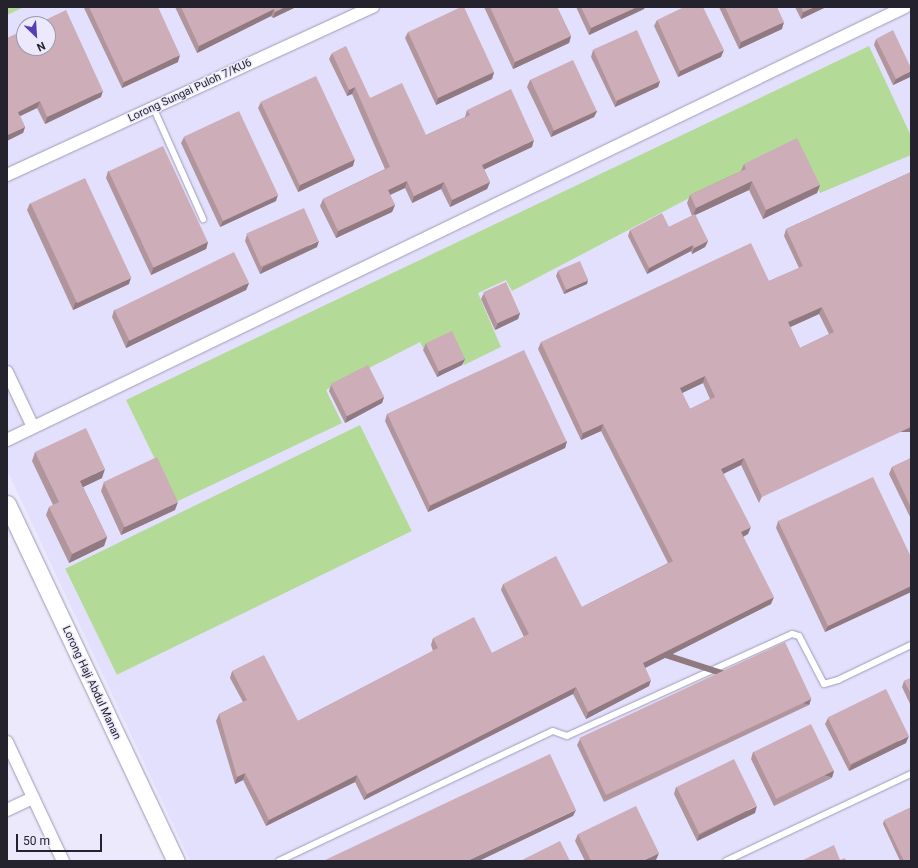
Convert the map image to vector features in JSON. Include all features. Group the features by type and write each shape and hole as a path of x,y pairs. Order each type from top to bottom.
{"street":[{"name":"Lorong Sungai Puloh 7/KU6","path":"7,175 373,7"},
{"path":"7,440 905,7"},
{"path":"7,372 33,427"},
{"name":"Lorong Haji Abdul Manan","path":"7,504 176,861"},
{"path":"7,742 63,861"},
{"path":"7,810 33,798"}],"lane":[{"path":"154,107 203,219"},
{"path":"279,861 552,731 567,736 792,634 799,636 824,684 838,680 911,645"},
{"path":"726,861 911,774"}],"shaded area":[{"path":"7,7 911,7 911,861 190,861 7,470"}],"green space":[{"path":"7,7 24,7 7,15"},
{"path":"869,46 911,136 911,155 820,193 794,143 512,291 506,280 478,293 501,347 464,365 449,336 423,348 420,342 326,390 342,423 176,502 126,400"},
{"path":"360,425 412,531 117,675 65,569"}],"building":[{"path":"89,7 158,7 180,55 124,82"},
{"path":"181,7 285,7 275,12 274,9 199,46"},
{"path":"461,7 464,7 494,72 438,98 408,32"},
{"path":"490,7 557,7 571,36 515,62"},
{"path":"581,7 637,7 591,28"},
{"path":"684,7 703,7 724,50 680,71 657,20"},
{"path":"725,7 777,7 784,22 741,42"},
{"path":"801,7 815,7 803,12"},
{"path":"66,10 103,91 47,117 40,101 18,112 25,127 7,135 7,38 16,34 16,56 56,56 56,16 54,16"},
{"path":"637,30 660,81 616,101 593,50"},
{"path":"893,30 911,68 911,71 896,79 876,39"},
{"path":"346,46 370,98 402,83 426,135 470,115 467,110 511,89 534,140 482,165 490,182 452,200 444,182 414,196 407,181 388,190 395,205 338,231 323,199 390,167 355,87 349,90 332,53"},
{"path":"573,60 597,111 554,131 530,80"},
{"path":"316,76 355,159 300,185 261,102"},
{"path":"239,111 278,195 223,221 184,137"},
{"path":"797,138 820,185 766,210 752,181 696,208 690,195 746,169 744,164"},
{"path":"163,146 208,242 153,267 109,171"},
{"path":"911,172 911,427 762,497 744,458 721,469 751,527 741,532 774,597 643,663 651,680 588,712 576,687 367,794 357,775 269,820 245,773 237,777 219,714 247,700 232,671 264,655 298,721 438,648 433,638 474,617 492,653 529,634 503,584 556,556 582,607 673,561 603,424 583,433 541,342 751,243 769,281 803,266 786,229","holes":["822,307 834,332 800,348 788,322","705,376 715,397 690,409 680,388"]},
{"path":"85,178 131,278 77,303 31,203"},
{"path":"304,208 319,241 261,267 246,234"},
{"path":"662,213 669,227 695,214 708,241 694,248 693,245 649,268 630,230"},
{"path":"234,252 249,283 129,341 114,310"},
{"path":"580,261 588,280 566,290 558,270"},
{"path":"506,282 520,313 497,323 483,292"},
{"path":"452,331 465,359 439,371 426,343"},
{"path":"524,350 567,442 430,505 387,414"},
{"path":"368,365 384,397 347,416 331,384"},
{"path":"86,428 105,469 80,481 107,537 72,554 49,507 59,502 35,452"},
{"path":"157,457 178,502 125,527 104,482"},
{"path":"911,458 911,508 892,467"},
{"path":"873,477 911,557 911,586 828,626 778,521"},
{"path":"785,642 812,699 606,795 579,738"},
{"path":"911,678 911,694 904,681"},
{"path":"886,689 909,736 850,764 828,717"},
{"path":"811,724 834,771 776,799 753,752"},
{"path":"550,754 576,810 467,861 323,861"},
{"path":"734,759 757,806 699,834 676,787"},
{"path":"636,806 659,853 643,861 591,861 578,834"},
{"path":"911,807 911,861 904,861 884,820"},
{"path":"560,841 570,861 520,861"},
{"path":"834,845 840,860 845,858 846,861 801,861"}]}
